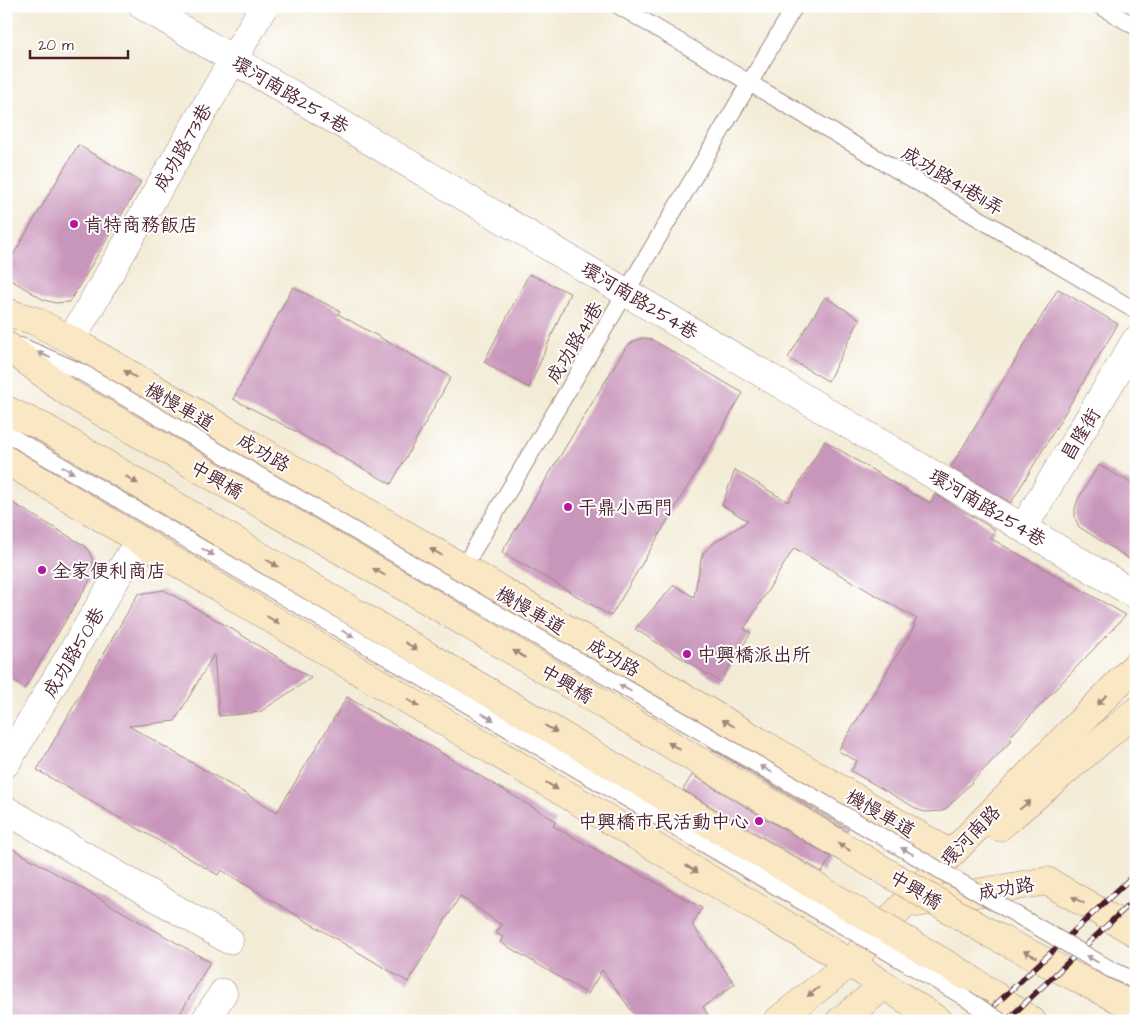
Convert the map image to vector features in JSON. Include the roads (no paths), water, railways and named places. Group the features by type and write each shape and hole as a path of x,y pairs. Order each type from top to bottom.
{"street":[{"name":"環河南路254巷","path":"143,6 1136,595"},
{"name":"成功路73巷","path":"71,340 264,6"},
{"name":"成功路","path":"6,312 35,321 71,340 951,854"},
{"name":"昌隆街","path":"1023,528 1136,340"},
{"name":"中興橋","path":"6,345 74,382 437,606 991,934 1136,1008"},
{"path":"6,410 26,444 139,540 850,963 939,1021"},
{"path":"26,444 957,971 1032,1021"},
{"name":"成功路50巷","path":"6,764 139,540"},
{"name":"環河南路","path":"777,1021 850,963 951,854 1136,665"},
{"name":"環河南路","path":"908,905 1136,711"},
{"path":"6,810 229,940"},
{"path":"840,1021 885,985 908,905 951,854"},
{"name":"成功路","path":"908,905 1047,881 1136,933"},
{"path":"205,1021 223,993"}],"lane":[{"name":"成功路41巷11弄","path":"620,6 1136,311"},
{"name":"成功路41巷","path":"463,568 795,6"},
{"path":"1100,6 1136,27"},
{"name":"機慢車道","path":"6,339 74,382 1102,964 1136,981"},
{"path":"6,433 959,994 1000,1021"}],"railway":[{"path":"978,1021 1136,873"},
{"path":"1006,1021 1136,898"}],"place":[{"name":"肯特商務飯店","path":"74,224"},
{"name":"干鼎小西門","path":"568,507"},
{"name":"全家便利商店","path":"42,570"},
{"name":"中興橋派出所","path":"687,654"},
{"name":"中興橋市民活動中心","path":"759,821"}]}
